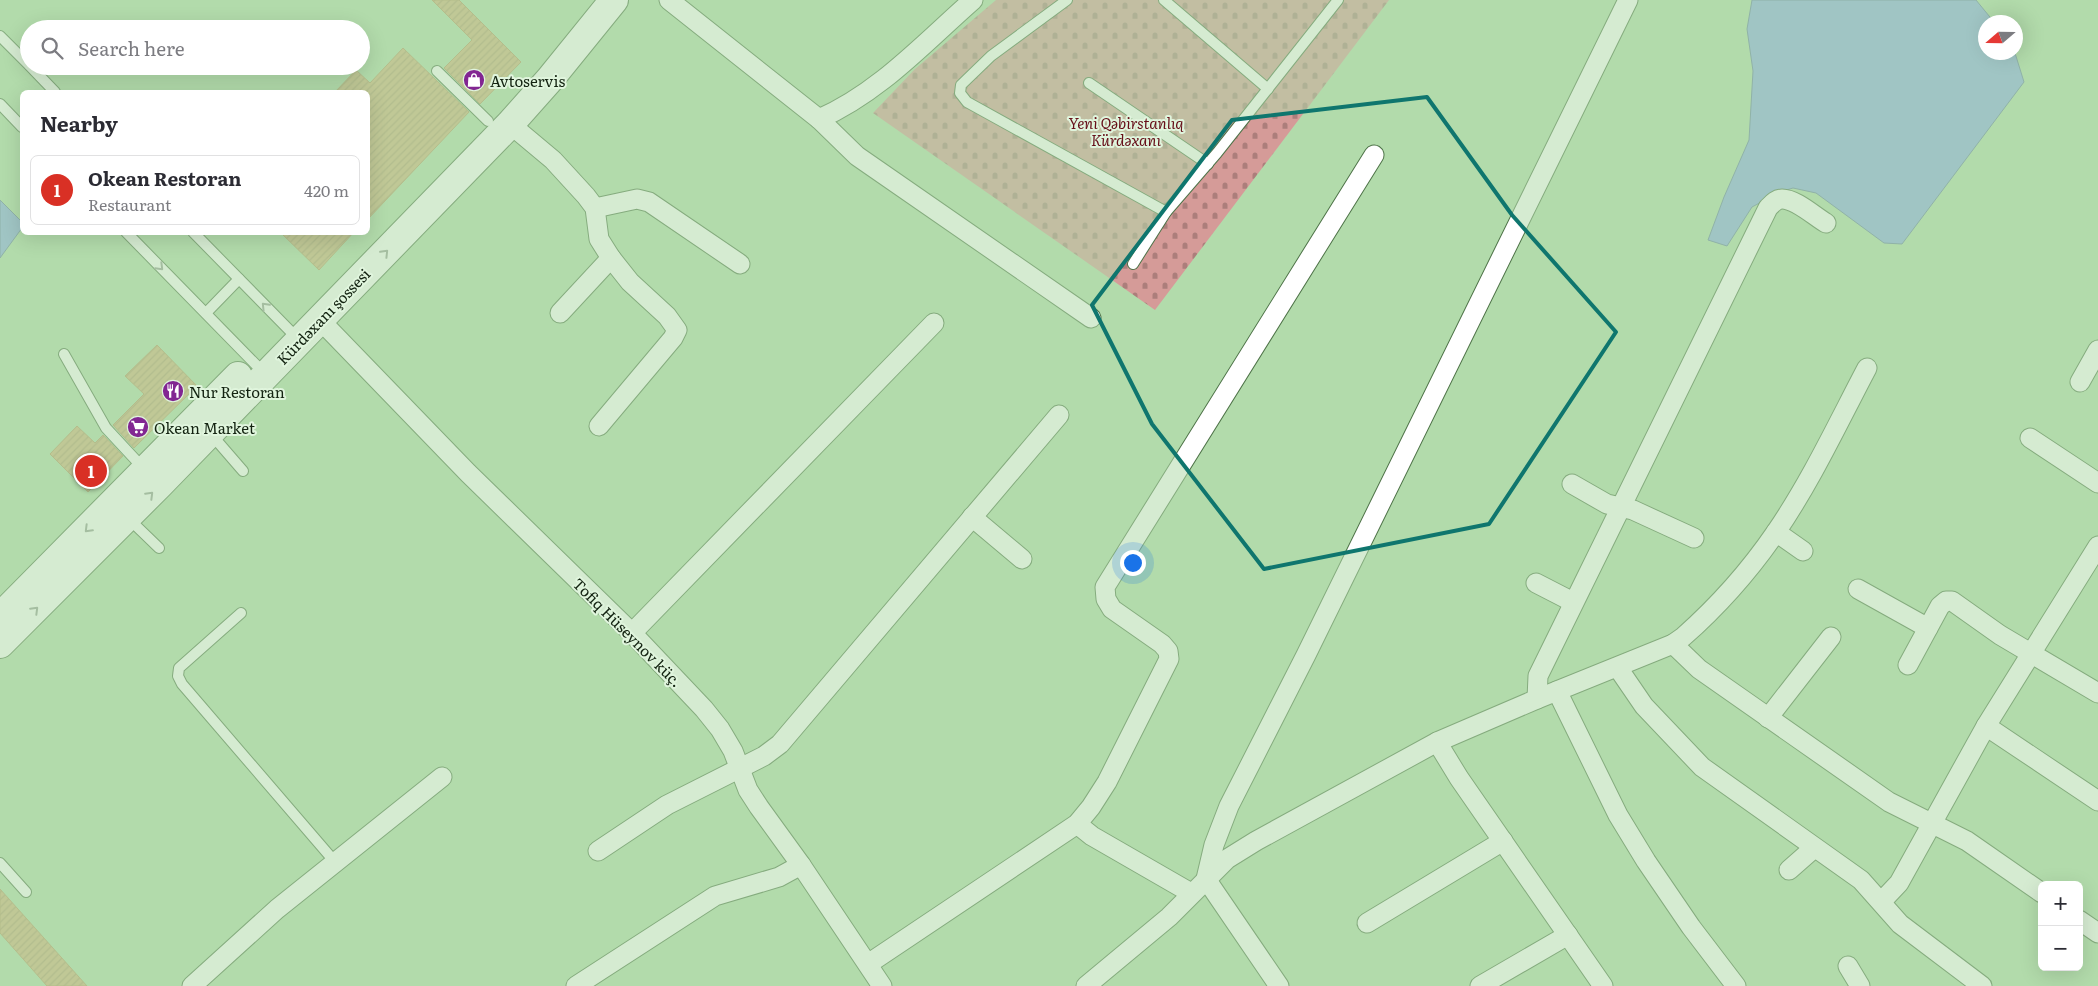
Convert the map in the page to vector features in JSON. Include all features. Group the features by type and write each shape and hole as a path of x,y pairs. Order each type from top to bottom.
{"main road":[{"name":"Kürdəxanı şossesi","path":"293,334 320,320 499,122 538,66 592,0"},
{"name":"Kürdəxanı şossesi","path":"0,617 146,470 260,368 499,122 550,79 614,0"},
{"name":"Kürdəxanı şossesi","path":"0,644 210,433 260,368"}],"street":[{"path":"669,0 820,119 857,156 1091,318"},
{"path":"820,119 841,110 877,85 973,0"},
{"path":"1279,986 1206,879 1214,845 1229,806 1306,656 1628,0"},
{"path":"499,122 553,160 595,208 599,239 611,258 630,282 673,322 677,330 673,338 599,426"},
{"path":"868,964 1077,824 1092,807 1107,782 1169,659 1168,651 1162,644 1112,609 1106,598 1105,587 1374,155"},
{"path":"595,208 637,199 649,202 740,264"},
{"path":"1537,699 1538,676 1768,208 1775,200 1782,199 1793,202 1826,223"},
{"path":"560,313 611,258"},
{"name":"Tofiq Hüseynov küç.","path":"320,320 468,472 632,633 720,729 748,790 801,864 882,986"},
{"path":"632,633 934,323"},
{"path":"2080,382 2098,350"},
{"path":"1086,986 1169,917 1227,858 1438,742 1537,699 1618,668 1673,644 1696,626 1746,573 1776,532 1867,368"},
{"path":"598,852 667,806 764,756 780,744 1059,415"},
{"path":"2030,438 2098,483"},
{"path":"1572,484 1608,504 1633,510 1694,538"},
{"path":"972,517 1022,559"},
{"path":"1776,532 1803,550"},
{"path":"1882,902 1899,884 1986,726 2029,654 2098,546"},
{"path":"1536,583 1573,602"},
{"path":"1858,588 1928,628"},
{"path":"1908,665 1940,606 1946,601 1952,601 2029,654 2098,693"},
{"path":"1768,718 1830,638"},
{"path":"1673,644 1699,669 1889,802 1932,825 1968,841 2038,890"},
{"path":"1618,668 1644,706 1702,767 1860,880 1900,924 1982,986"},
{"path":"1557,691 1618,815 1691,927 1736,986"},
{"path":"1986,726 2098,801"},
{"path":"1438,742 1459,778 1603,986"},
{"path":"192,986 276,909 442,777"},
{"path":"1077,824 1092,836 1191,893"},
{"path":"1367,922 1503,841"},
{"path":"1789,870 1814,848"},
{"path":"576,986 715,896 780,878 801,864"},
{"path":"2083,923 2098,933"},
{"path":"1480,986 1568,935"},
{"path":"1848,966 1860,986"}],"lane":[{"path":"1067,0 991,56 961,85 960,93 966,102 1166,212"},
{"path":"1164,0 1268,90"},
{"path":"1133,264 1166,212 1208,164 1338,0"},
{"path":"0,36 20,57"},
{"path":"437,70 499,122"},
{"path":"38,75 53,90"},
{"path":"1089,83 1208,164"},
{"path":"0,104 20,125"},
{"path":"129,235 260,368"},
{"path":"196,235 293,334"},
{"path":"206,313 239,278"},
{"path":"64,354 106,428 146,470"},
{"path":"210,433 243,471"},
{"path":"127,517 159,548"},
{"path":"241,613 179,668 178,676 182,684 335,862"},
{"path":"0,863 26,892"}],"highlighted area":[{"path":"1427,97 1512,215 1616,332 1489,524 1264,569 1152,424 1092,305 1232,120"}],"green space":[{"name":"Yeni Qəbirstanlıq Kürdəxanı","path":"996,0 1389,0 1155,310 873,113 915,69"}],"water":[{"path":"1752,0 1976,0 1988,15 1978,15 1978,60 2017,60 2024,82 1902,244 1884,243 1816,193 1793,188 1780,192 1752,207 1727,246 1708,240 1724,197 1749,140 1753,71 1747,29"},
{"path":"0,200 20,220 20,231 0,258"}],"building":[{"path":"432,0 459,0 521,62 480,104 444,68 472,40"},
{"path":"403,48 469,112 370,217 370,90 337,90 351,75 361,75 370,83"},
{"path":"283,235 351,235 319,270"},
{"path":"157,345 197,386 134,448 113,425 144,394 125,376"},
{"path":"77,426 95,443 103,435 123,456 88,492 50,454"},
{"path":"0,889 87,986 47,986 0,933"}],"place":[{"name":"Avtoservis","path":"474,80"},
{"name":"Nur Restoran","path":"173,391"},
{"name":"Okean Market","path":"138,427"},
{"name":"Okean Restoran","path":"91,471"}]}
